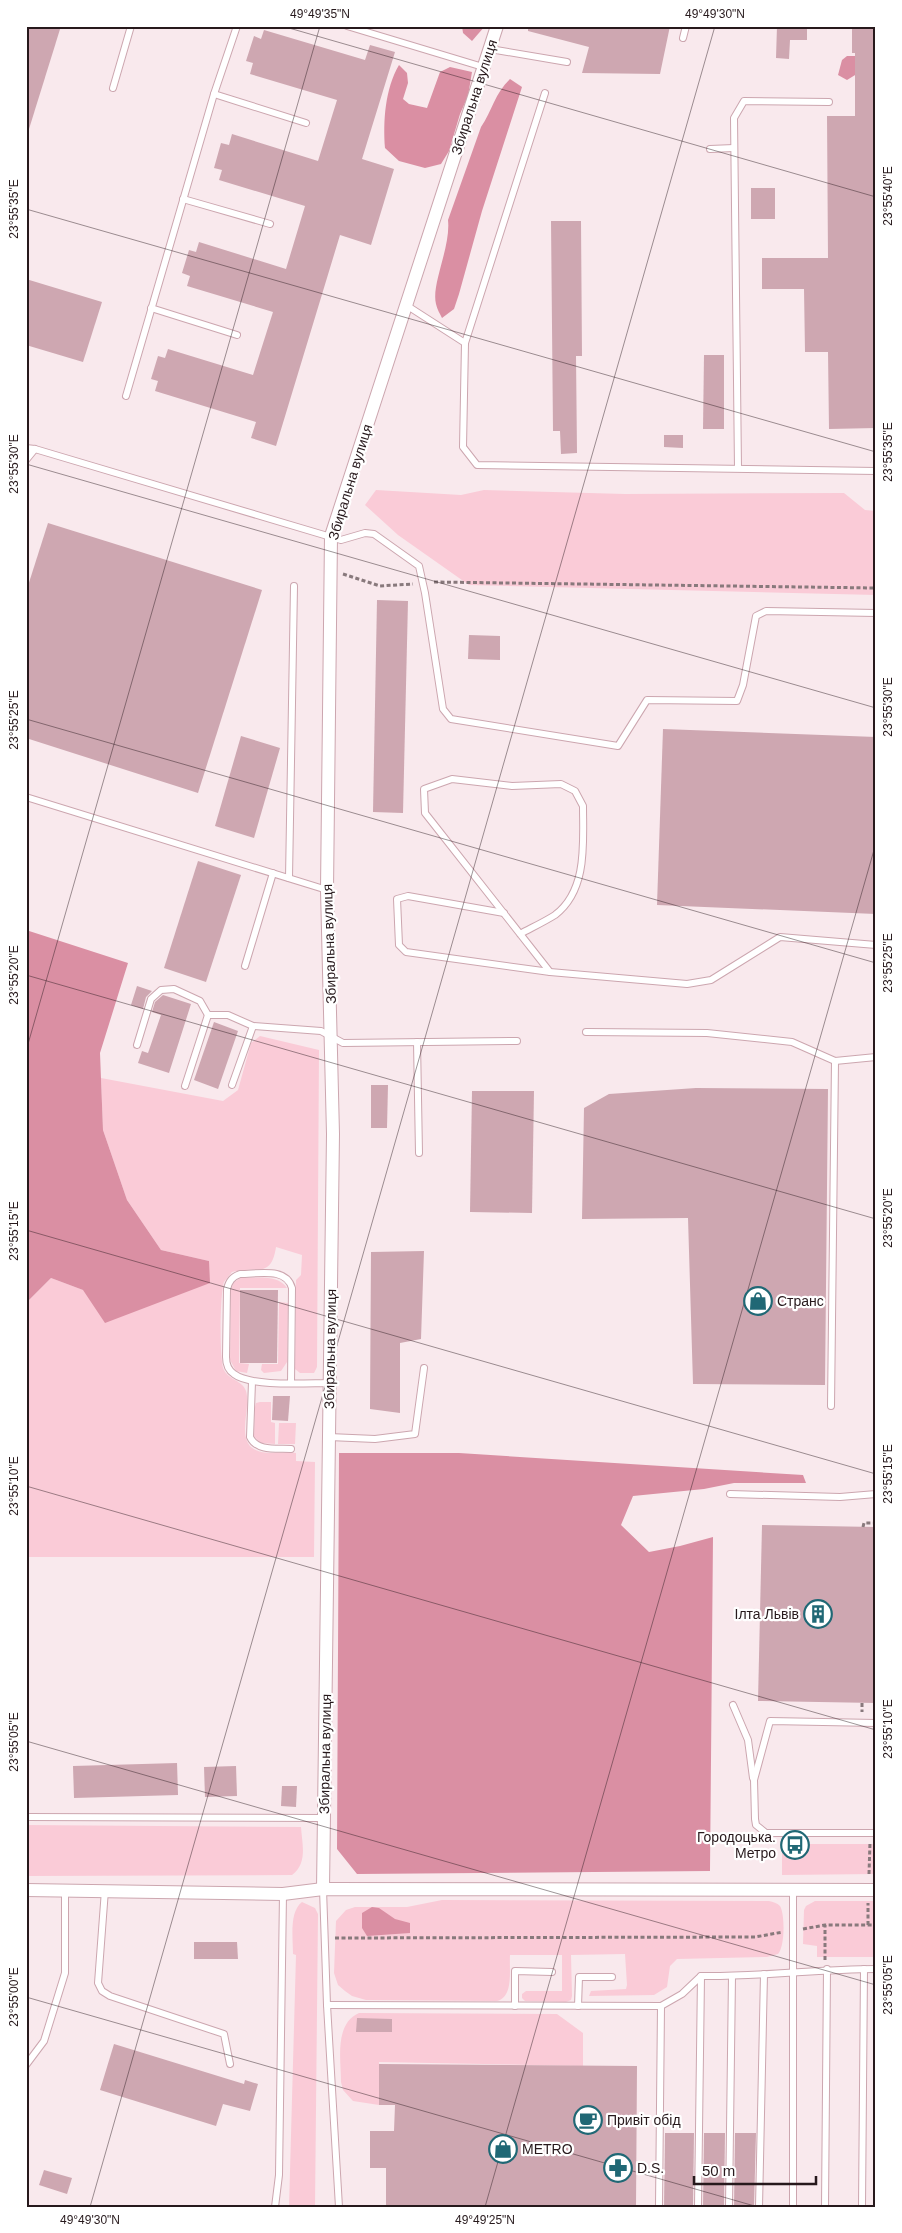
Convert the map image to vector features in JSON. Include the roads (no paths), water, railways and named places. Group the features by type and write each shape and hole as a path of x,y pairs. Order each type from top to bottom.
{"street":[{"name":"Збиральна вулиця","path":"324,1889 333,1134 327,890 331,536 497,26"},
{"path":"26,1890 283,1894 324,1889 876,1890"}],"lane":[{"path":"113,88 131,26"},
{"path":"126,396 214,94 237,26"},
{"path":"347,26 483,67"},
{"path":"683,38 686,26"},
{"path":"490,48 567,62"},
{"path":"545,93 464,343 463,447 476,464 876,471"},
{"path":"214,94 306,123"},
{"path":"738,468 734,118 744,101 829,102"},
{"path":"710,149 734,148"},
{"path":"183,199 270,224"},
{"path":"406,305 464,343"},
{"path":"152,308 238,335"},
{"path":"26,448 35,449 341,540 365,533 374,534 419,566 443,710 451,719 618,746 647,700 736,701 743,685 756,616 766,611 876,613"},
{"path":"26,460 35,449"},
{"path":"289,878 294,586"},
{"path":"520,934 556,914 572,894 581,869 583,806 580,798 569,787 561,784 512,786 452,780 424,789 425,813 504,913 520,934 550,972"},
{"path":"26,797 327,890"},
{"path":"245,966 273,873"},
{"path":"504,913 408,896 398,899 398,945 406,952 550,972 687,984 711,980 780,937 876,945"},
{"path":"137,1045 151,999 161,990 174,989 200,1001 208,1015 185,1086"},
{"path":"208,1015 228,1015 253,1026 321,1031 343,1042 517,1041"},
{"path":"232,1085 253,1026"},
{"path":"586,1032 707,1033 792,1042 835,1061 876,1057"},
{"path":"417,1042 419,1153"},
{"path":"831,1406 835,1061"},
{"path":"291,1383 292,1288 290,1281 280,1274 240,1274 231,1279 228,1284 226,1363 233,1374 252,1382 291,1383 330,1383"},
{"path":"329,1437 375,1439 415,1434 424,1368"},
{"path":"252,1382 250,1438 262,1448 291,1449"},
{"path":"730,1494 840,1497 876,1494"},
{"path":"733,1705 748,1740 754,1780 756,1825 766,1833 873,1833"},
{"path":"754,1780 770,1721 876,1723"},
{"path":"26,1817 324,1818"},
{"path":"324,1889 327,2005 339,2207"},
{"path":"793,1889 793,2207"},
{"path":"26,2065 44,2041 65,1974 65,1890"},
{"path":"105,1890 98,1982 102,1991 110,1996 224,2034 230,2064"},
{"path":"275,2207 279,2175 283,1894"},
{"path":"327,2005 661,2006 682,1994 701,1976 732,1976 827,1969 876,1969"},
{"path":"825,2207 827,1969"},
{"path":"862,2207 864,1969"},
{"path":"515,2006 515,1971 552,1972"},
{"path":"759,2207 764,1974"},
{"path":"698,2207 701,1976"},
{"path":"729,2207 732,1976"},
{"path":"578,2006 579,1977 612,1977"},
{"path":"659,2207 661,2006"}],"place":[{"name":"Странс","path":"758,1301"},
{"name":"Ілта Львів","path":"818,1614"},
{"name":"Городоцька. Метро","path":"795,1845"},
{"name":"Привіт обід","path":"588,2120"},
{"name":"METRO","path":"503,2149"},
{"name":"D.S.","path":"618,2168"}]}
